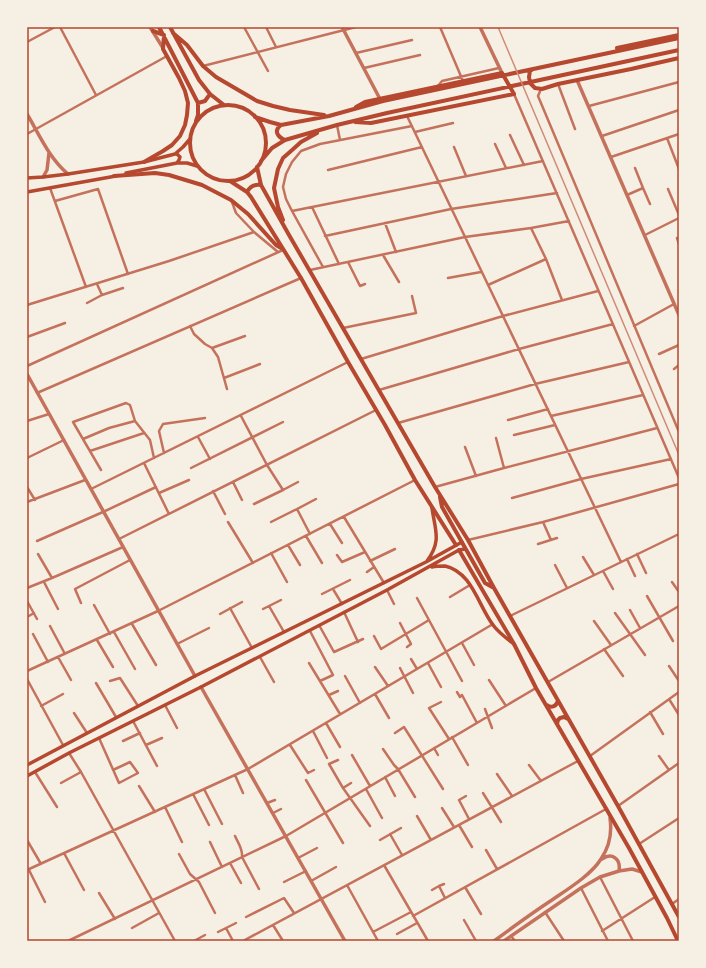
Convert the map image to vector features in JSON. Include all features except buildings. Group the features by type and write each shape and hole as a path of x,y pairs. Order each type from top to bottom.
{"main road":[{"path":"159,27 198,103 198,115 192,129 190,139 192,158 197,166 206,174 218,180 230,181 240,179 250,174 272,148 285,140 386,113 679,50"},
{"path":"170,27 200,80 210,94 224,105"},
{"path":"151,29 164,35"},
{"path":"173,32 187,45 203,66 216,77 257,100 290,110 329,116"},
{"path":"144,162 172,145 180,136 185,125 188,103 185,91 163,49 164,35"},
{"path":"679,35 540,66 530,71 529,77 530,83 535,88 542,89 558,84 679,58"},
{"path":"382,100 679,38"},
{"path":"255,117 281,125 329,116 382,100 502,73 514,94 370,123 351,122"},
{"path":"198,103 205,101 210,94"},
{"path":"192,129 205,112 214,108 224,105 236,106 246,110 255,117 262,126 265,136 266,145 261,161"},
{"path":"281,125 278,127 277,134 285,140"},
{"path":"289,235 275,196 274,188 278,169 283,158 297,145 325,129"},
{"path":"27,178 68,174 144,162 175,154 190,139"},
{"path":"175,154 180,157 177,163"},
{"path":"27,192 177,163 187,163 197,166"},
{"path":"257,167 261,185 289,235 435,487 468,540 679,917"},
{"path":"114,176 155,173 169,175 202,185 231,200 248,214 276,245 283,250"},
{"path":"230,181 247,192 251,197 301,278 415,480 456,545 514,644 536,688 642,872 678,941"},
{"path":"247,192 256,184 261,185"},
{"path":"439,493 442,507 465,549 485,583 494,588"},
{"path":"426,562 431,555 437,539 432,507"},
{"path":"27,765 194,676 426,562 462,542"},
{"path":"27,776 431,567 459,550 465,549"},
{"path":"431,567 444,566 463,575 493,624 502,635 514,644"},
{"path":"546,705 553,707 558,701"},
{"path":"557,724 560,718 564,717 568,719"}],"street":[{"path":"27,38 28,42 55,27"},
{"path":"60,27 96,95"},
{"path":"173,32 174,27"},
{"path":"244,27 268,72"},
{"path":"266,27 276,47"},
{"path":"203,66 343,28 356,27"},
{"path":"440,27 463,81"},
{"path":"480,27 502,73"},
{"path":"343,28 382,100"},
{"path":"151,29 163,49"},
{"path":"356,53 412,40"},
{"path":"364,68 420,55"},
{"path":"27,134 167,56"},
{"path":"437,87 442,81 499,68"},
{"path":"577,80 679,314"},
{"path":"588,106 679,82"},
{"path":"558,84 575,129"},
{"path":"542,89 538,96 679,432"},
{"path":"514,94 679,478"},
{"path":"602,136 679,110"},
{"path":"27,114 49,152 56,162 68,174"},
{"path":"407,116 621,562"},
{"path":"414,132 453,123"},
{"path":"338,125 340,140"},
{"path":"323,267 286,199 283,187 286,174 292,162 301,151 320,144 412,126"},
{"path":"611,157 679,134"},
{"path":"510,135 524,165"},
{"path":"667,138 679,169"},
{"path":"495,144 506,168"},
{"path":"328,170 422,147"},
{"path":"454,148 466,176"},
{"path":"43,177 47,170 49,152"},
{"path":"292,210 543,161"},
{"path":"635,168 650,204"},
{"path":"50,188 86,287"},
{"path":"627,195 643,188"},
{"path":"55,201 98,189 128,274"},
{"path":"644,235 679,217 668,189"},
{"path":"325,236 451,209 557,193"},
{"path":"231,200 236,213 254,232 278,252"},
{"path":"312,206 339,264"},
{"path":"310,270 465,238 569,221"},
{"path":"385,223 396,252"},
{"path":"531,228 562,300"},
{"path":"27,305 97,284 254,232"},
{"path":"677,238 679,244"},
{"path":"27,366 283,250"},
{"path":"383,255 399,282"},
{"path":"488,285 546,260"},
{"path":"348,262 360,286 365,284"},
{"path":"448,278 482,272"},
{"path":"37,393 301,278"},
{"path":"97,284 102,295"},
{"path":"86,303 102,295 122,288"},
{"path":"360,359 503,316 598,291"},
{"path":"343,328 416,313 412,296"},
{"path":"634,326 675,304"},
{"path":"27,337 65,323"},
{"path":"379,390 519,349 613,324"},
{"path":"190,326 194,334 212,348 218,357 227,389"},
{"path":"212,348 245,336"},
{"path":"659,354 679,345"},
{"path":"91,489 348,362"},
{"path":"398,422 535,384 629,362"},
{"path":"224,378 260,364"},
{"path":"674,369 679,366"},
{"path":"27,374 194,676"},
{"path":"551,416 643,395"},
{"path":"100,470 73,422 126,403 130,405 135,421 150,440 154,458"},
{"path":"508,420 548,409"},
{"path":"118,539 376,410"},
{"path":"27,421 49,414"},
{"path":"241,416 283,490"},
{"path":"164,453 159,431 163,424 205,418"},
{"path":"83,439 109,428 135,421"},
{"path":"191,468 283,422"},
{"path":"514,435 555,425"},
{"path":"435,487 658,428"},
{"path":"90,451 144,433"},
{"path":"198,437 210,459"},
{"path":"496,438 504,468"},
{"path":"27,458 64,440"},
{"path":"465,447 476,476"},
{"path":"512,498 581,479 671,459"},
{"path":"144,463 169,514"},
{"path":"27,502 86,480"},
{"path":"159,493 189,480"},
{"path":"27,672 132,624 415,480"},
{"path":"233,482 242,500"},
{"path":"254,504 298,482"},
{"path":"468,540 543,522 679,484"},
{"path":"27,487 35,500"},
{"path":"37,541 156,487"},
{"path":"213,492 225,514"},
{"path":"272,522 316,499"},
{"path":"297,509 310,534"},
{"path":"344,517 384,583"},
{"path":"228,522 253,563"},
{"path":"543,522 551,540"},
{"path":"330,524 342,543"},
{"path":"510,616 679,534"},
{"path":"306,536 322,563"},
{"path":"538,544 557,538"},
{"path":"288,545 300,565"},
{"path":"370,561 395,549 393,545"},
{"path":"27,587 44,582 123,547"},
{"path":"338,555 342,562 365,552"},
{"path":"38,554 52,578"},
{"path":"271,554 287,582"},
{"path":"637,554 646,574"},
{"path":"583,556 594,575"},
{"path":"627,559 635,576"},
{"path":"81,603 75,589 130,560"},
{"path":"555,565 567,588"},
{"path":"366,572 374,567"},
{"path":"603,571 613,589"},
{"path":"322,594 350,580"},
{"path":"44,582 58,609"},
{"path":"672,582 679,592"},
{"path":"450,596 470,585"},
{"path":"333,589 342,604"},
{"path":"387,590 394,604"},
{"path":"647,596 673,642"},
{"path":"416,598 462,681"},
{"path":"262,609 281,600"},
{"path":"27,601 37,619"},
{"path":"220,614 242,602"},
{"path":"94,606 110,634"},
{"path":"269,606 284,632"},
{"path":"547,682 679,606"},
{"path":"230,608 252,648"},
{"path":"630,610 640,628"},
{"path":"344,612 358,642"},
{"path":"27,617 34,613"},
{"path":"615,613 645,655"},
{"path":"374,636 381,649 429,620"},
{"path":"594,621 611,645"},
{"path":"132,624 156,665"},
{"path":"400,624 411,644 407,647"},
{"path":"45,902 28,870 248,769 493,624"},
{"path":"319,625 334,652 363,640"},
{"path":"50,626 65,654"},
{"path":"177,644 209,628"},
{"path":"309,630 333,675 320,681"},
{"path":"114,632 135,669"},
{"path":"33,634 48,662"},
{"path":"97,640 113,667"},
{"path":"462,643 474,665"},
{"path":"604,649 623,676"},
{"path":"260,656 274,682"},
{"path":"58,657 71,680"},
{"path":"412,659 417,669"},
{"path":"428,662 441,687"},
{"path":"309,663 340,714"},
{"path":"669,666 679,681"},
{"path":"376,667 388,686"},
{"path":"400,668 414,693"},
{"path":"345,676 360,703"},
{"path":"110,681 120,678 138,706"},
{"path":"27,679 63,745"},
{"path":"489,680 506,706"},
{"path":"96,683 116,717"},
{"path":"200,687 346,941"},
{"path":"68,941 286,836 536,688"},
{"path":"329,695 338,691"},
{"path":"457,692 460,696 462,695 477,723"},
{"path":"590,756 679,692"},
{"path":"41,706 63,694"},
{"path":"375,694 389,718"},
{"path":"669,699 679,715"},
{"path":"441,702 429,708 451,738 468,765"},
{"path":"165,705 177,728"},
{"path":"485,708 492,728"},
{"path":"650,712 663,734"},
{"path":"74,714 87,733"},
{"path":"134,721 157,766"},
{"path":"326,723 340,747"},
{"path":"395,734 404,727 443,789"},
{"path":"313,731 327,758"},
{"path":"123,742 140,733"},
{"path":"99,738 113,770 119,783 138,772 130,762 113,770"},
{"path":"146,745 162,738"},
{"path":"290,745 308,773 314,770"},
{"path":"434,748 438,755"},
{"path":"383,749 398,769 415,797"},
{"path":"69,753 175,941"},
{"path":"352,755 370,786"},
{"path":"659,756 669,770"},
{"path":"338,760 329,764 343,788 351,797 370,826"},
{"path":"243,941 578,761"},
{"path":"618,806 679,763"},
{"path":"529,765 541,781"},
{"path":"35,771 57,807"},
{"path":"61,783 81,772"},
{"path":"497,774 512,796"},
{"path":"234,775 243,794"},
{"path":"385,777 395,796"},
{"path":"306,780 343,843"},
{"path":"343,788 351,783"},
{"path":"139,786 155,812"},
{"path":"204,789 222,824"},
{"path":"366,789 382,818"},
{"path":"483,793 501,822"},
{"path":"193,794 209,825"},
{"path":"466,796 458,801 469,819"},
{"path":"267,804 275,800"},
{"path":"165,807 182,842"},
{"path":"442,808 454,827"},
{"path":"273,813 281,809"},
{"path":"413,916 606,809"},
{"path":"417,816 431,840"},
{"path":"494,941 578,882 596,866 609,844 611,834 610,816"},
{"path":"639,844 679,818"},
{"path":"459,825 472,848"},
{"path":"380,840 401,828"},
{"path":"390,834 402,856"},
{"path":"235,836 241,849 242,857 259,889"},
{"path":"27,840 41,864"},
{"path":"210,842 222,867"},
{"path":"298,858 317,848"},
{"path":"486,850 497,869"},
{"path":"64,853 84,890"},
{"path":"179,854 190,874 199,882 215,913"},
{"path":"601,859 610,856 614,858 620,865 619,871"},
{"path":"230,863 241,883"},
{"path":"384,865 428,941"},
{"path":"311,881 336,867"},
{"path":"504,941 581,888 600,877 619,871 632,870 642,872"},
{"path":"284,882 306,871"},
{"path":"600,877 633,941"},
{"path":"432,890 444,884"},
{"path":"347,885 378,941"},
{"path":"439,886 445,898"},
{"path":"465,887 481,914"},
{"path":"581,888 608,941"},
{"path":"99,893 115,919"},
{"path":"602,930 656,897"},
{"path":"246,918 284,898 294,913"},
{"path":"672,904 679,899"},
{"path":"373,932 411,912"},
{"path":"545,912 564,941"},
{"path":"132,928 159,913"},
{"path":"464,920 476,941"},
{"path":"218,932 236,923"},
{"path":"397,934 417,923"},
{"path":"273,925 283,941"},
{"path":"226,928 233,941"},
{"path":"194,941 204,935"},
{"path":"511,936 515,941"}],"railway":[{"path":"498,27 679,455"}]}
